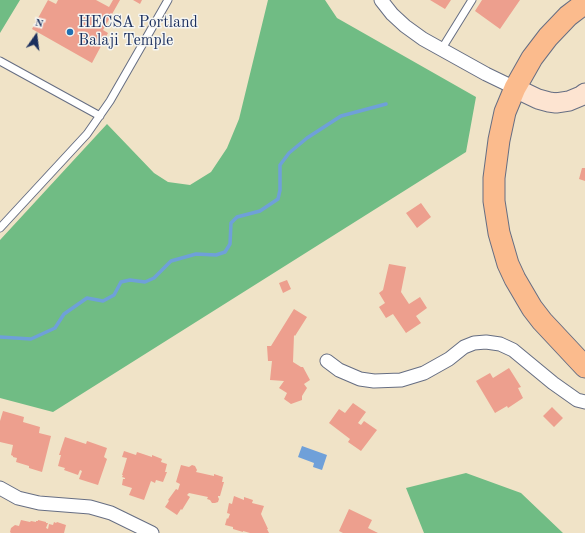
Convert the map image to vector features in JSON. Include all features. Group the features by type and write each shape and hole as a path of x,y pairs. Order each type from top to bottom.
{"main road":[{"path":"585,3 568,16 548,37 532,58 515,88 505,112 499,140 494,201 499,233 508,264 515,279 532,308 542,321 585,367"},
{"path":"515,88 538,99 556,103 569,101 585,93"}],"street":[{"path":"381,0 392,14 423,39 486,74 515,88"},
{"path":"327,361 339,370 360,379 374,382 401,380 424,373 449,359 464,347 474,342 500,344 513,350 553,383 577,400 585,402"},
{"path":"0,488 18,498 39,503 90,507 111,513 152,533"}],"lane":[{"path":"0,228 87,134 110,101 168,0"},
{"path":"441,50 472,0"},
{"path":"0,61 100,116"}],"green space":[{"path":"0,0 20,0 0,33"},
{"path":"268,0 325,0 337,18 476,97 466,152 53,412 0,398 0,240 107,124 154,173 168,182 190,185 211,172 227,148 239,119"},
{"path":"466,473 521,493 563,533 424,533 406,488"}],"water":[{"path":"302,446 327,455 322,470 313,467 314,463 298,457"}],"building":[{"name":"HECSA Portland Balaji Temple","path":"48,0 56,4 58,0 96,0 109,7 113,0 120,0 103,30 108,33 92,63 32,29"},
{"name":"HECSA Portland Balaji Temple","path":"133,0 142,0 140,4"},
{"path":"430,0 451,0 445,9"},
{"path":"482,0 520,0 500,29 475,11"},
{"path":"582,168 585,168 585,181 579,179"},
{"path":"421,203 431,217 417,228 406,213"},
{"path":"389,264 406,267 401,292 409,304 420,297 427,308 416,316 421,323 406,333 393,314 386,318 379,307 385,303 379,293 383,290"},
{"path":"287,280 291,289 283,293 279,283"},
{"path":"294,309 307,317 295,336 294,335 293,362 303,367 310,380 304,384 307,388 302,396 302,400 291,404 284,399 287,393 279,388 284,381 270,380 272,361 268,361 267,346 271,346"},
{"path":"509,368 521,387 518,388 523,398 508,408 507,406 495,413 476,381 490,373 493,378"},
{"path":"353,403 366,412 358,423 361,425 364,421 377,430 361,451 348,442 350,439 329,423 339,409 345,413"},
{"path":"552,407 563,418 554,427 543,416"},
{"path":"3,411 24,417 23,422 40,427 39,433 51,436 42,472 16,462 17,458 11,455 13,445 0,442 0,421"},
{"path":"65,437 86,444 87,441 107,448 104,457 107,459 98,485 79,479 82,471 80,470 78,475 58,466 61,455 59,455"},
{"path":"124,451 136,455 137,452 152,457 152,455 162,459 161,462 167,464 165,472 167,472 163,482 156,480 155,483 151,481 144,500 129,495 132,488 122,485 123,479 125,479 122,475 127,458 122,457"},
{"path":"181,465 189,467 192,465 195,466 197,470 196,472 214,476 214,474 223,477 222,482 224,482 220,496 218,496 218,502 212,503 207,499 208,497 189,493 187,495 190,497 177,515 165,507 176,489 178,490 180,484 176,482"},
{"path":"234,496 244,500 244,497 253,500 252,503 264,506 261,514 269,533 243,532 225,525 230,514 227,513 229,503 232,504"},
{"path":"349,509 372,520 368,528 378,533 343,533 339,531"},
{"path":"21,520 36,522 38,520 46,522 48,523 46,528 48,529 49,524 53,525 54,522 66,525 64,533 11,533 11,528 15,525 19,526"}],"waterway":[{"path":"0,337 31,339 55,328 64,314 87,298 103,301 114,295 121,282 130,280 145,282 154,278 171,261 196,254 216,255 225,252 230,244 231,223 237,217 260,211 278,199 280,190 280,165 289,153 307,138 341,116 386,104"}],"place":[{"name":"HECSA Portland Balaji Temple","path":"70,32"}]}
